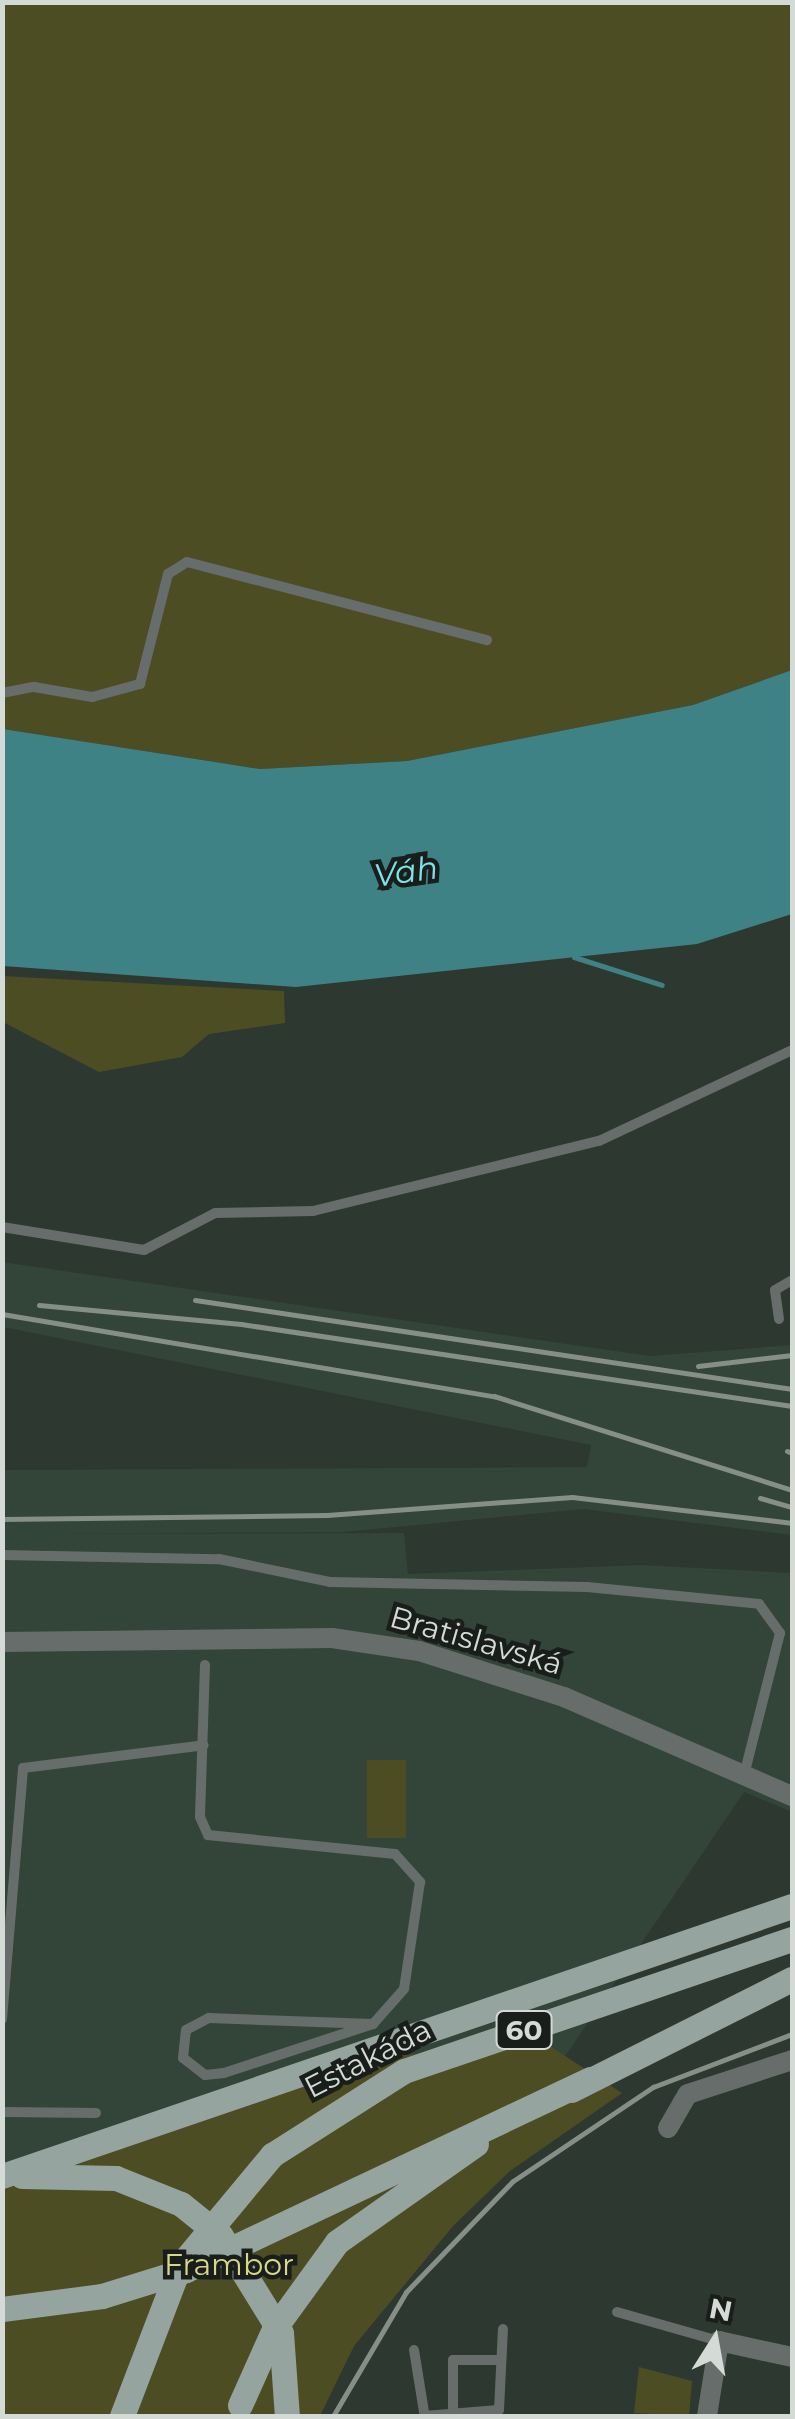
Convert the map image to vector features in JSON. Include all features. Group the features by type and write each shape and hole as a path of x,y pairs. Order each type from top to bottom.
{"main road":[{"path":"2,2177 792,1906"},
{"name":"Estakáda","path":"122,2416 154,2315 192,2247 253,2174 322,2116 450,2054 792,1939"},
{"name":"60","path":"237,2416 274,2329 338,2242 446,2161 590,2079 792,1978"},
{"path":"2,2310 102,2296 186,2270 590,2079"},
{"path":"2,2177 94,2174 181,2204 249,2271 281,2333 287,2416"}],"street":[{"name":"Bratislavská","path":"2,1642 368,1641 564,1697 792,1796"},
{"path":"668,2128 688,2094 792,2060"},
{"path":"707,2416 719,2341 792,2357"}],"lane":[{"path":"2,694 34,687 92,697 140,684 168,574 187,562 487,640"},
{"path":"2,1227 144,1250 215,1213 312,1211 599,1141 792,1050"},
{"path":"778,1319 775,1290 792,1280"},
{"path":"2,1555 219,1559 330,1582 586,1587 760,1604 780,1633 744,1775"},
{"path":"205,1664 200,1817 213,1839 395,1854 416,1870 404,1988 373,2024 205,2076 192,2070 181,2042 209,2018 373,2024"},
{"path":"2,2019 24,1768 204,1745"},
{"path":"2,2112 96,2113"},
{"path":"617,2312 719,2341"},
{"path":"414,2350 424,2414 499,2410 504,2329"},
{"path":"453,2411 453,2360 501,2360"}],"shaded area":[{"path":"2,1262 650,1356 792,1345 792,1535 583,1509 344,1532 48,1534 404,1533 408,1574 641,1565 792,1573 792,1812 744,1792 568,2052 466,2169 3,2416 3,1470 587,1467 591,1445 3,1327"}],"green space":[{"path":"2,3 792,3 792,670 693,705 407,761 260,769 3,729"},
{"path":"2,976 284,991 285,1023 209,1034 182,1057 99,1072 3,1022"},
{"path":"367,1760 406,1760 406,1838 367,1838"},
{"name":"Frambor","path":"539,2039 622,2093 510,2171 453,2226 354,2346 320,2416 3,2416 3,2183 373,2059"},
{"path":"639,2367 692,2381 689,2416 634,2413"}],"water":[{"name":"Váh","path":"792,670 792,914 697,944 296,987 3,966 3,729 260,769 407,761 693,705"}],"waterway":[{"path":"574,957 662,985"}],"railway":[{"path":"195,1300 792,1389"},
{"path":"39,1305 241,1324 792,1406"},
{"path":"2,1314 494,1396 792,1490"},
{"path":"698,1366 792,1355"},
{"path":"787,1451 792,1453"},
{"path":"2,1519 327,1515 572,1497 792,1523"},
{"path":"760,1498 792,1507"},
{"path":"333,2416 406,2292 513,2181 653,2087 792,2034"}]}
